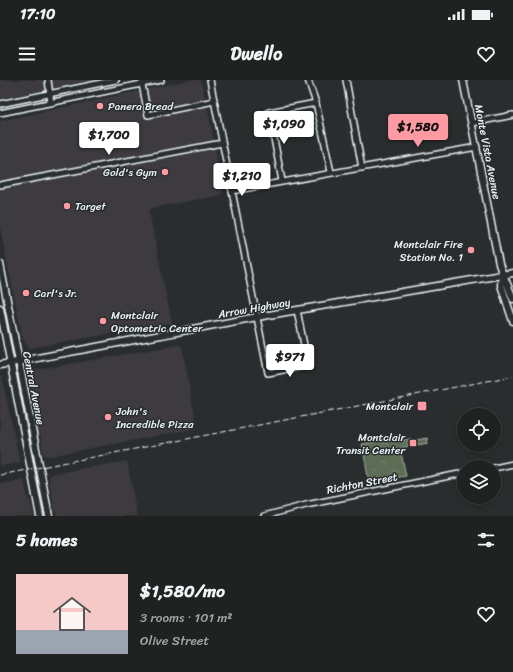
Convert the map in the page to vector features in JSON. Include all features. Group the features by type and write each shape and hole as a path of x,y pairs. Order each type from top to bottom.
{"main road":[{"name":"Monte Vista Avenue","path":"463,80 502,275 501,285 513,321"},
{"name":"Central Avenue","path":"0,264 49,516"},
{"name":"Arrow Highway","path":"0,365 257,317 513,273"},
{"name":"Monte Vista Avenue","path":"502,275 508,283 513,299"},
{"name":"Central Avenue","path":"0,308 40,516"}],"street":[{"path":"48,80 51,93 51,103"},
{"path":"0,104 116,80"},
{"path":"0,113 161,80"},
{"path":"210,80 268,374 308,365 297,310"},
{"path":"308,80 316,103 331,172"},
{"path":"346,80 362,168"},
{"path":"142,84 148,114 214,101"},
{"path":"282,181 269,112 316,103"},
{"path":"472,123 513,115"},
{"path":"0,185 222,143"},
{"path":"232,191 476,147"},
{"path":"501,467 513,464"},
{"name":"Richton Street","path":"264,516 306,505 457,474"}],"shaded area":[{"path":"0,80 94,80 0,99"},
{"path":"190,80 200,80 201,82 207,105 223,192 221,195 151,208 149,212 172,323 29,348 23,340 0,227 0,121"},
{"path":"178,345 182,347 197,428 50,456 44,455 29,375 35,370"},
{"path":"0,377 2,377 20,463 0,466"},
{"path":"127,461 137,516 56,516 49,477 51,474"},
{"path":"24,480 28,500 30,500 34,516 0,516 0,484"}],"green space":[{"path":"396,438 400,441 410,439 411,441 427,438 428,443 400,448 406,476 369,482 362,444"}],"railway":[{"path":"0,475 513,376"}],"place":[{"name":"Panera Bread","path":"100,106"},
{"name":"Gold's Gym","path":"165,172"},
{"name":"Target","path":"67,206"},
{"name":"Montclair Fire Station No. 1","path":"471,250"},
{"name":"Carl's Jr.","path":"26,293"},
{"name":"Montclair Optometric Center","path":"103,321"},
{"name":"Montclair","path":"422,406"},
{"name":"John's Incredible Pizza","path":"108,417"},
{"name":"Montclair Transit Center","path":"413,443"}]}
